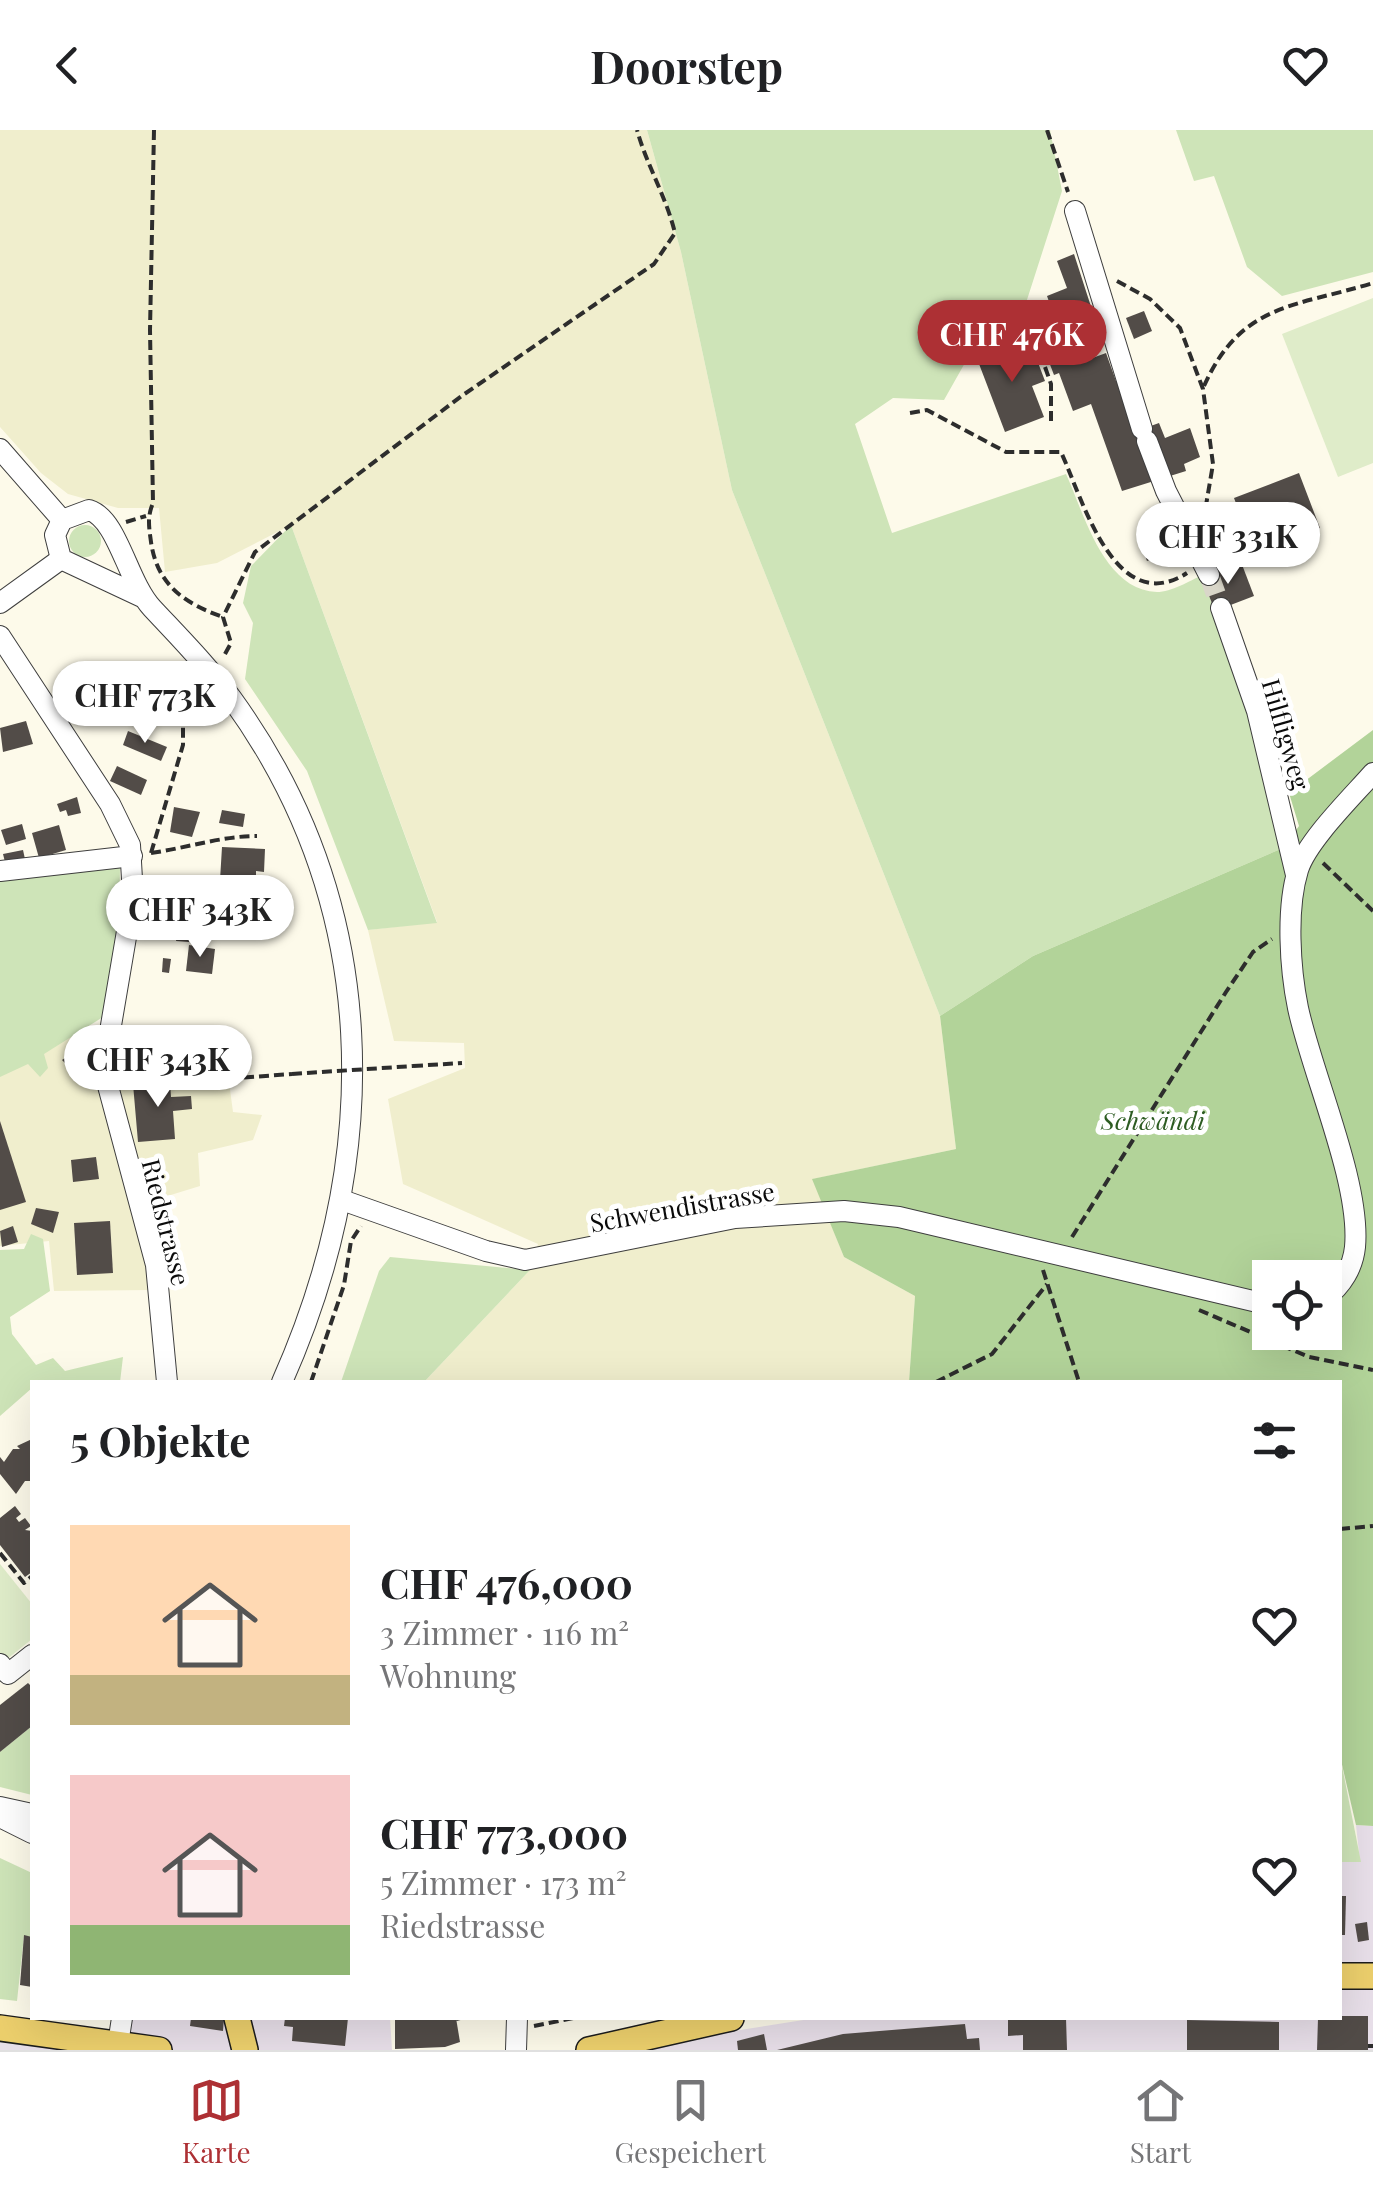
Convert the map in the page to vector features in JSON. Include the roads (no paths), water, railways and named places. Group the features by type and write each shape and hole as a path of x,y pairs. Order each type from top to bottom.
{"main road":[{"path":"1342,1976 1373,1976"},
{"path":"238,2020 245,2050"},
{"path":"589,2050 682,2039 725,2020"},
{"path":"0,2028 159,2050"}],"street":[{"path":"1075,211 1144,435 1203,563"},
{"path":"0,449 62,520"},
{"path":"142,597 89,570 69,566 62,559 55,535 62,520 89,510 114,536 142,597 205,665 250,726 297,812 323,880 338,936 351,1026 352,1122 342,1200 319,1292 283,1380"},
{"path":"89,570 108,560 114,536"},
{"path":"0,603 62,559"},
{"name":"Hilfligweg","path":"1222,608 1257,711 1296,874"},
{"name":"Riedstrasse","path":"0,636 110,804 132,856 130,920 108,1068 116,1126 156,1264 167,1380"},
{"path":"1342,1278 1348,1271 1355,1230 1349,1192 1297,1006 1292,924 1296,874 1311,849 1373,773"},
{"path":"0,871 132,856"},
{"name":"Schwendistrasse","path":"342,1200 486,1251 524,1260 710,1222 786,1212 844,1211 899,1216 1252,1301"},
{"path":"0,1664 8,1674 30,1657"},
{"path":"0,1807 30,1814"},
{"path":"0,1818 30,1832"},
{"path":"118,2044 122,2020"},
{"path":"516,2050 524,2025"}],"tunnel":[{"path":"1209,575 1221,608"}],"park label":[{"name":"Schwändi","path":"1153,1119"}]}
